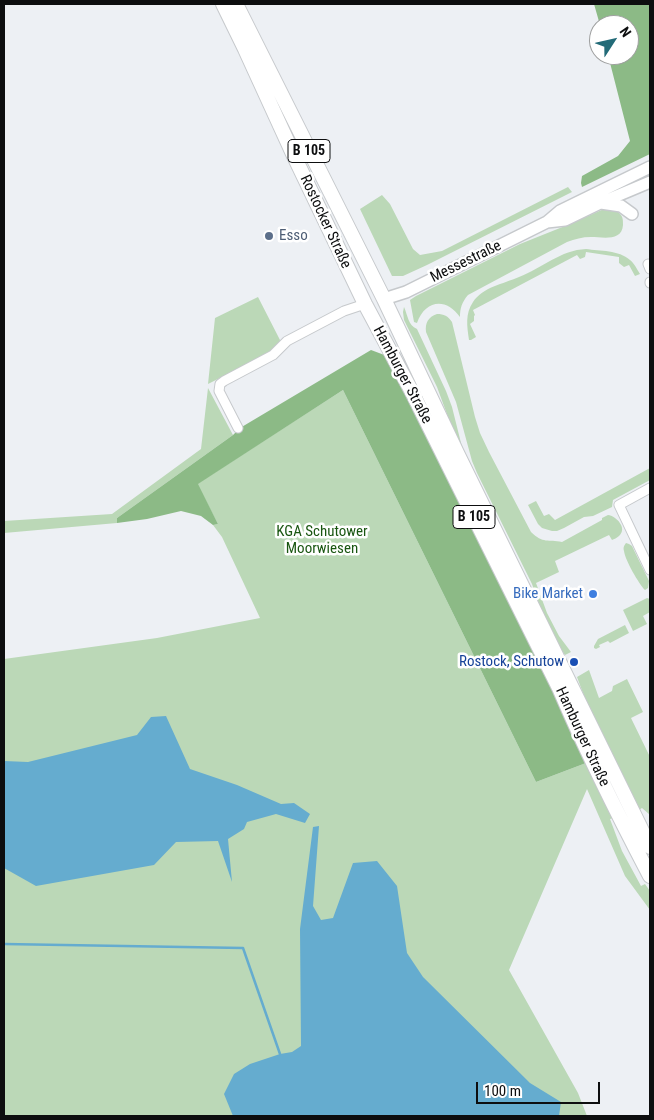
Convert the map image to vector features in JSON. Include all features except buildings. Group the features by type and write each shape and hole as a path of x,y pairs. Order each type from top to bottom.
{"main road":[{"name":"Rostocker Straße","path":"223,4 365,304"},
{"name":"Rostocker Straße","path":"236,4 384,299"},
{"name":"Messestraße","path":"384,299 406,292 547,222 560,211 650,167"},
{"name":"Messestraße","path":"547,222 565,220 650,182"},
{"path":"600,203 621,206 632,214"},
{"path":"365,304 384,299"},
{"name":"Hamburger Straße","path":"384,299 643,836 650,876"},
{"name":"Hamburger Straße","path":"365,304 421,410 560,690 578,733 643,836"}],"street":[{"path":"238,428 220,391 220,384 274,355 287,341 344,310 365,304"},
{"path":"650,488 619,505 650,570"}],"green space":[{"path":"594,4 650,4 650,154 582,187 582,176 618,156 630,141 611,65 639,65 639,15 597,15"},
{"path":"568,187 572,192 403,276 392,276 360,209 382,195 390,204 413,249 420,255 442,251"},
{"path":"606,208 615,210 622,216 623,225 619,234 611,237 585,237 567,242 468,295 462,305 460,317 448,306 436,304 425,310 417,323 414,322 410,300 416,296 520,244"},
{"path":"586,249 620,254 631,261 640,274 635,276 629,265 624,267 619,263 619,257 586,252 585,257 580,259 577,255 473,310 475,315 474,321 470,324 476,337 469,340 467,325 470,307 482,293 560,256"},
{"path":"258,297 280,340 279,346 271,352 208,384 215,318"},
{"path":"404,307 410,323 417,329 446,391 464,455 437,387 404,320"},
{"path":"437,314 446,316 452,322 480,433 531,532 542,540 562,542 608,515 617,520 622,526 621,533 616,538 612,540 609,535 555,561 559,572 536,583 547,613 559,636 571,652 565,655 554,640 532,584 472,461 456,402 426,332 428,321"},
{"path":"371,350 387,356 563,709 586,763 536,782 343,390 198,484 218,524 213,525 201,516 181,511 147,519 117,523 117,518 233,435 240,428"},
{"path":"208,388 233,435 117,518 117,523 4,533 4,521 112,514 201,449"},
{"name":"KGA Schutower Moorwiesen","path":"343,390 536,782 586,763 613,818 610,819 622,851 641,886 645,884 650,891 650,910 625,876 587,789 509,970 578,1093 587,1116 4,1116 4,659 157,638 260,618 222,537 213,525 218,524 197,484"},
{"path":"650,468 650,480 613,500 612,507 593,516 584,517 557,531 542,528 528,505 536,501 544,516 549,514 555,520"},
{"path":"626,543 632,546 649,581 648,588 645,590 627,560 624,548"},
{"path":"647,598 650,599 650,612 643,616 647,624 633,631 623,610"},
{"path":"625,625 629,633 610,643 608,641 599,645 600,647 596,649 594,648 598,639"},
{"path":"589,670 599,698 612,691 613,686 627,679 643,712 631,718 650,757 650,815 642,808 639,810 587,704 577,677"}],"water":[{"path":"166,716 190,769 237,785 281,804 294,803 310,814 305,823 276,814 247,822 244,829 228,839 232,882 218,841 176,842 154,865 36,886 4,868 4,761 28,762 137,735 151,717"},
{"path":"319,826 313,906 321,920 333,918 353,863 377,861 397,886 407,953 423,977 530,1083 561,1102 559,1116 233,1116 224,1094 234,1074 250,1064 292,1052 301,1046 300,929 313,827"}],"waterway":[{"path":"4,944 243,948 280,1054"}],"place":[{"name":"Esso","path":"269,236"},
{"name":"Bike Market","path":"593,594"},
{"name":"Rostock, Schutow","path":"574,662"}]}
